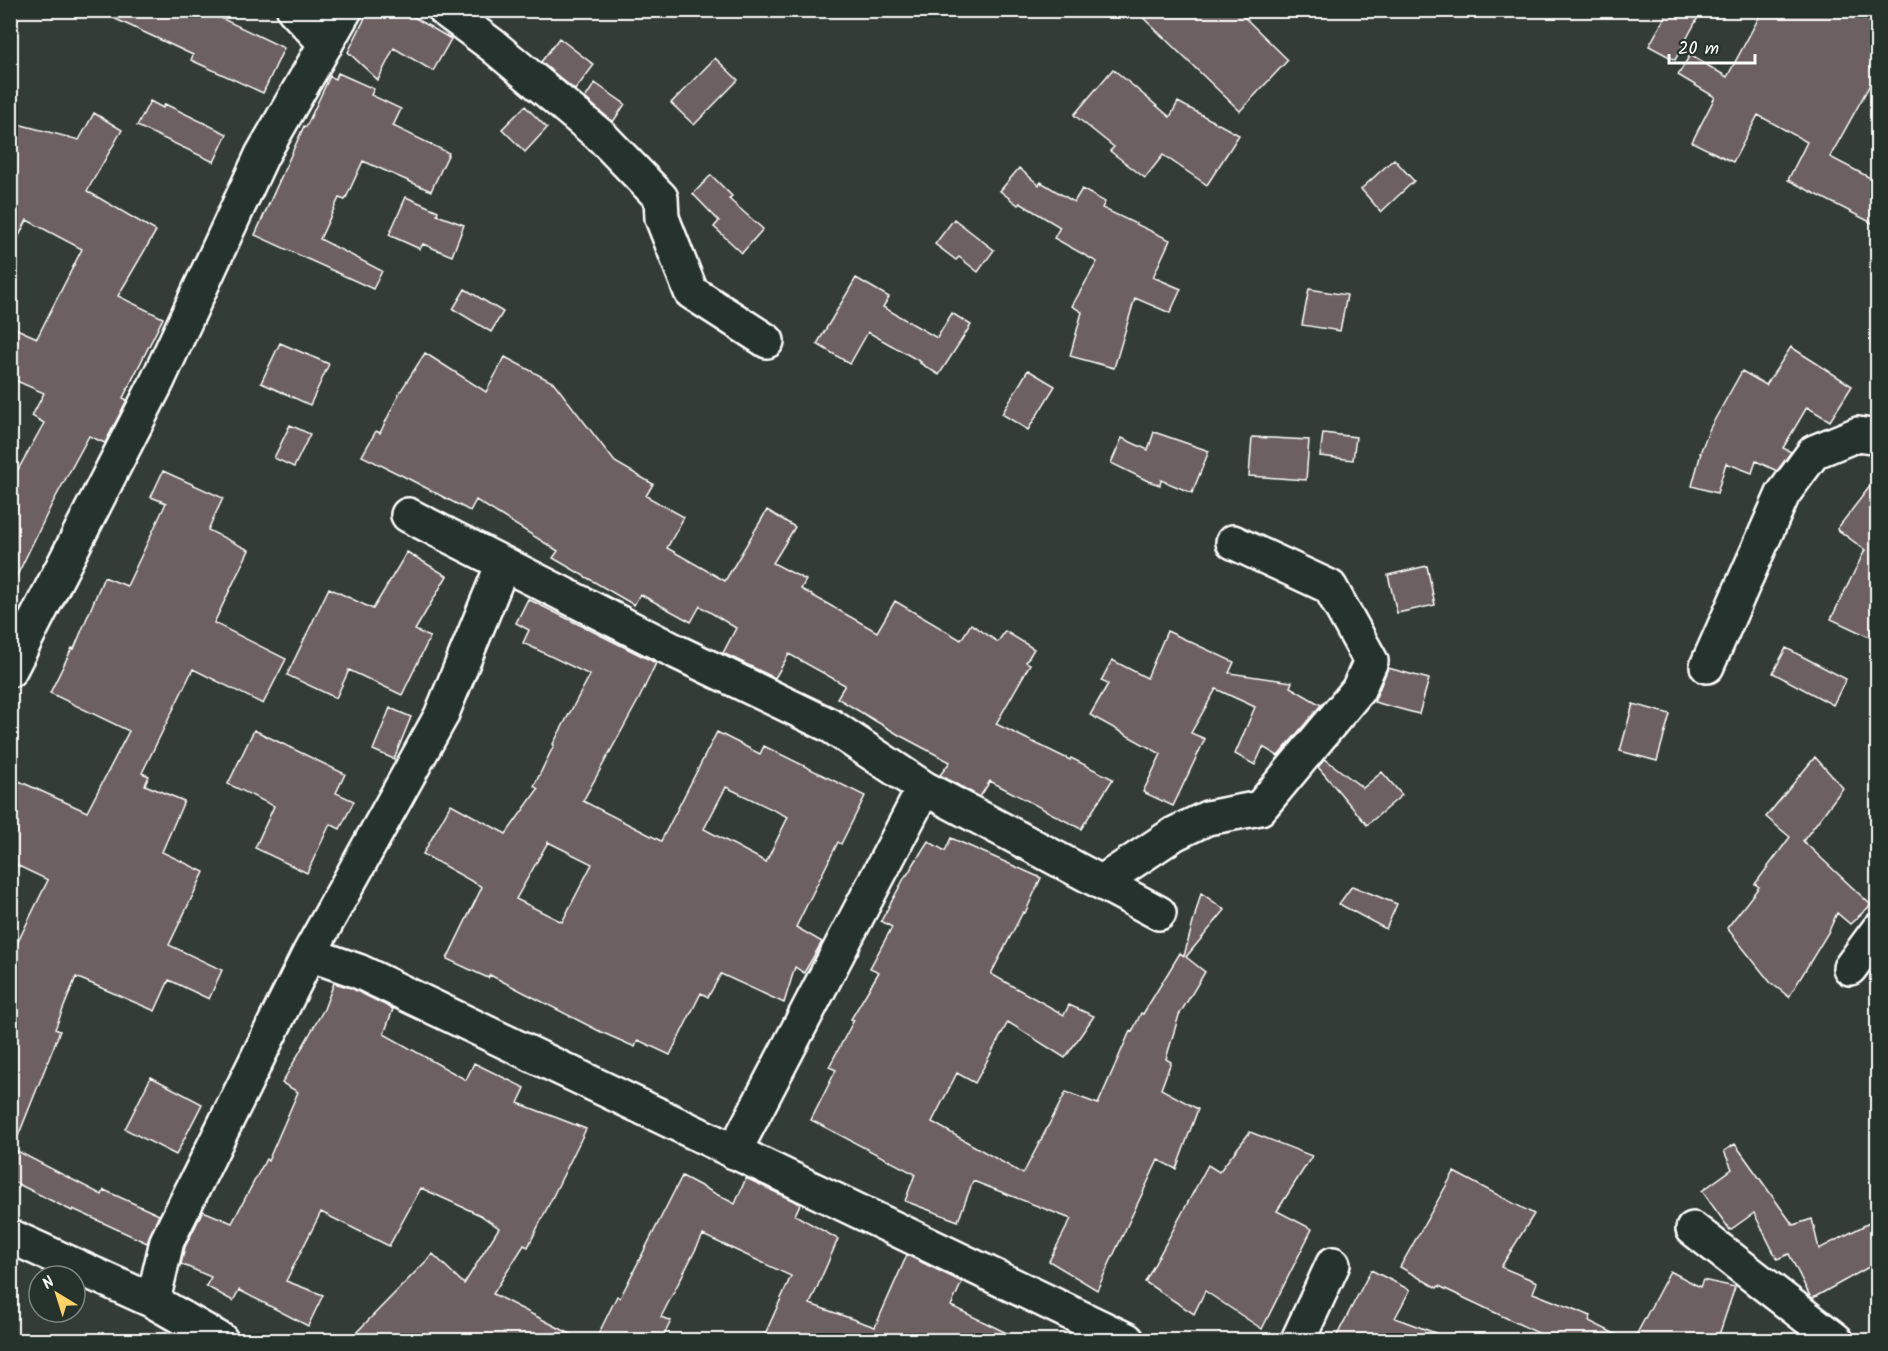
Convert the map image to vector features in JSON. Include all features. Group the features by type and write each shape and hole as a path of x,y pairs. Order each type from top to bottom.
{"street":[{"path":"294,10 326,44"},
{"path":"10,670 157,382 262,155 345,10"},
{"path":"445,10 492,45 609,144 661,198 662,218 691,292 767,341"},
{"path":"1707,666 1784,494 1814,452 1858,434 1878,437"},
{"path":"408,515 677,652 831,726 924,788 1159,913"},
{"path":"1102,882 1174,834 1207,818 1260,808 1358,690 1371,661 1330,587 1233,542"},
{"path":"153,1300 167,1241 309,954 441,717 503,564"},
{"path":"734,1152 924,788"},
{"path":"1850,968 1878,930"},
{"path":"309,954 358,971 1127,1341"},
{"path":"1693,1229 1836,1341"},
{"path":"10,1236 153,1300 221,1341"},
{"path":"1298,1341 1333,1264"}],"building":[{"path":"96,10 204,10 284,48 263,93 191,60 193,55"},
{"path":"369,10 402,10 451,39 433,71 394,48 378,80 348,52"},
{"path":"1135,10 1237,10 1288,60 1240,111"},
{"path":"1669,10 1702,10 1675,60 1649,46"},
{"path":"1763,10 1853,10 1878,24 1878,70 1830,157 1878,182 1878,226 1788,180 1807,142 1758,115 1733,162 1692,142 1715,97 1678,75 1690,55 1727,77"},
{"path":"559,38 594,65 575,90 541,62"},
{"path":"715,58 738,80 694,125 671,103"},
{"path":"1113,69 1170,117 1178,102 1239,135 1207,185 1163,155 1145,178 1110,151 1114,147 1074,115"},
{"path":"338,73 374,89 371,95 401,109 393,126 449,153 431,191 363,161 345,200 339,198 320,239 382,271 373,289 255,235 304,126 306,127 330,76 335,79"},
{"path":"595,83 625,104 613,122 585,98"},
{"path":"150,101 163,108 165,104 227,134 214,162 137,126"},
{"path":"525,106 547,128 525,152 502,129"},
{"path":"94,113 122,130 87,191 156,231 118,296 163,318 123,398 127,400 105,443 89,436 52,504 10,590 10,484 44,423 32,416 44,393 10,378 10,326 37,338 82,249 27,220 10,254 10,122 79,140"},
{"path":"1394,159 1414,181 1381,212 1361,189"},
{"path":"1019,168 1039,185 1041,182 1074,202 1082,189 1105,202 1102,208 1170,240 1153,277 1181,289 1170,313 1135,298 1114,368 1070,356 1082,312 1072,306 1097,262 1054,238 1060,227 1020,203 1018,205 1000,191"},
{"path":"711,175 732,196 729,199 763,229 742,253 714,227 719,221 693,194"},
{"path":"406,197 438,211 437,215 464,225 452,256 423,244 420,249 389,235"},
{"path":"954,219 994,250 978,272 959,257 956,260 935,244"},
{"path":"856,278 889,297 883,307 937,338 952,313 971,325 939,375 868,332 850,364 817,344"},
{"path":"465,289 503,312 491,332 453,309"},
{"path":"1309,289 1347,295 1340,331 1302,325"},
{"path":"280,343 329,364 310,405 261,383"},
{"path":"1791,347 1852,386 1830,421 1807,407 1783,448 1791,452 1777,471 1756,461 1752,473 1726,463 1717,493 1692,486 1700,453 1710,428 1742,371 1766,385"},
{"path":"425,353 486,392 505,357 554,383 615,462 653,484 646,496 684,517 667,548 725,581 767,510 795,527 773,563 806,580 801,589 877,632 895,601 961,640 971,624 998,642 1005,631 1034,649 1026,662 1030,664 996,724 1113,779 1081,829 990,781 980,797 940,775 950,762 837,698 845,685 789,654 775,678 723,653 736,628 700,606 691,622 640,594 634,605 553,558 558,551 476,500 470,511 362,456 376,431 380,433 400,392"},
{"path":"1028,370 1055,386 1028,430 1002,414"},
{"path":"290,425 310,434 294,467 274,458"},
{"path":"1154,432 1209,451 1192,493 1161,480 1160,485 1148,481 1111,463 1122,438 1148,450"},
{"path":"1323,433 1356,437 1353,460 1320,456"},
{"path":"1252,437 1309,440 1306,480 1249,476"},
{"path":"163,471 223,498 208,530 249,550 214,623 286,659 263,704 193,669 142,773 149,776 145,785 184,801 162,852 204,872 169,945 222,970 209,999 169,980 155,1011 76,977 55,1029 60,1031 13,1149 102,1195 104,1190 159,1215 147,1243 73,1209 72,1211 10,1180 10,958 48,880 10,862 10,777 87,812 129,731 50,693 72,648 74,649 104,577 127,586 166,503 151,497"},
{"path":"1878,476 1878,641 1831,619 1865,550 1837,529"},
{"path":"407,552 447,576 415,630 430,637 402,695 349,670 336,698 287,675 329,588 373,609"},
{"path":"1427,566 1435,605 1397,613 1388,575"},
{"path":"528,599 656,663 639,699 583,801 661,841 717,732 760,754 764,746 865,796 841,844 838,842 796,927 822,942 804,973 795,967 784,1003 721,974 708,997 701,993 670,1055 638,1040 635,1047 490,975 488,978 447,959 482,887 423,854 451,804 506,834 538,789 534,786 553,744 590,675 523,643 529,630 516,623","holes":["726,787 788,817 766,862 704,829","548,842 592,864 562,922 516,899"]},
{"path":"1167,631 1234,662 1229,673 1292,682 1290,687 1321,705 1278,756 1263,747 1255,765 1235,754 1255,707 1216,689 1191,733 1205,739 1173,806 1143,792 1161,754 1090,715 1108,684 1101,681 1112,660 1147,678"},
{"path":"1786,648 1846,679 1833,705 1773,673"},
{"path":"1388,668 1429,679 1419,714 1374,702"},
{"path":"1633,704 1670,714 1657,761 1620,751"},
{"path":"390,708 411,717 394,759 373,750"},
{"path":"254,730 345,774 336,793 354,801 340,829 330,824 307,873 255,848 274,806 228,784"},
{"path":"1815,757 1843,788 1803,841 1871,905 1850,924 1837,913 1829,931 1789,997 1770,982 1727,928 1759,887 1755,884 1790,837 1766,817"},
{"path":"1325,759 1363,788 1382,772 1402,795 1367,825 1318,767"},
{"path":"951,838 1041,878 1025,913 1023,912 991,974 1064,1015 1069,1005 1094,1016 1065,1058 1008,1022 975,1083 957,1073 932,1122 1023,1174 1066,1092 1098,1104 1130,1031 1132,1032 1141,1013 1143,1014 1180,953 1184,956 1201,893 1225,910 1186,957 1205,972 1179,1015 1166,1059 1171,1062 1161,1089 1198,1109 1176,1169 1158,1160 1097,1290 1049,1261 1071,1219 973,1181 958,1221 905,1201 915,1174 811,1120 836,1070 829,1067 854,1020 851,1019 879,972 870,968 892,927 881,921 928,841 945,851"},
{"path":"1352,886 1397,904 1386,929 1339,904"},
{"path":"334,983 351,988 393,1009 384,1034 466,1080 474,1063 525,1088 518,1103 586,1129 528,1247 524,1245 493,1294 584,1341 348,1341 433,1254 464,1284 499,1228 480,1215 421,1188 389,1246 321,1212 286,1281 323,1295 308,1326 239,1290 233,1301 206,1286 211,1277 181,1264 185,1247 203,1211 232,1223 266,1159 268,1161 298,1092 282,1083 324,1009"},
{"path":"151,1077 202,1104 176,1155 125,1129"},
{"path":"1250,1132 1312,1156 1277,1211 1312,1229 1262,1329 1205,1291 1194,1314 1145,1282 1208,1165 1219,1172"},
{"path":"1735,1144 1793,1225 1812,1219 1819,1249 1869,1223 1878,1239 1878,1262 1813,1298 1789,1254 1777,1259 1754,1213 1730,1230 1702,1191 1732,1169 1724,1151"},
{"path":"1454,1172 1534,1214 1501,1267 1537,1282 1533,1293 1591,1316 1589,1321 1629,1341 1555,1341 1439,1286 1437,1288 1400,1267"},
{"path":"682,1176 735,1204 746,1178 800,1204 795,1215 838,1239 810,1304 875,1327 907,1255 962,1282 951,1306 1023,1341 762,1341 791,1276 703,1235 661,1317 671,1321 661,1341 595,1341 617,1296 620,1298"},
{"path":"1371,1270 1410,1290 1395,1318 1449,1338 1449,1341 1334,1341"},
{"path":"1670,1271 1700,1287 1703,1280 1735,1287 1717,1341 1633,1341"}],"railway":[{"path":"10,1338 16,1340"}]}
